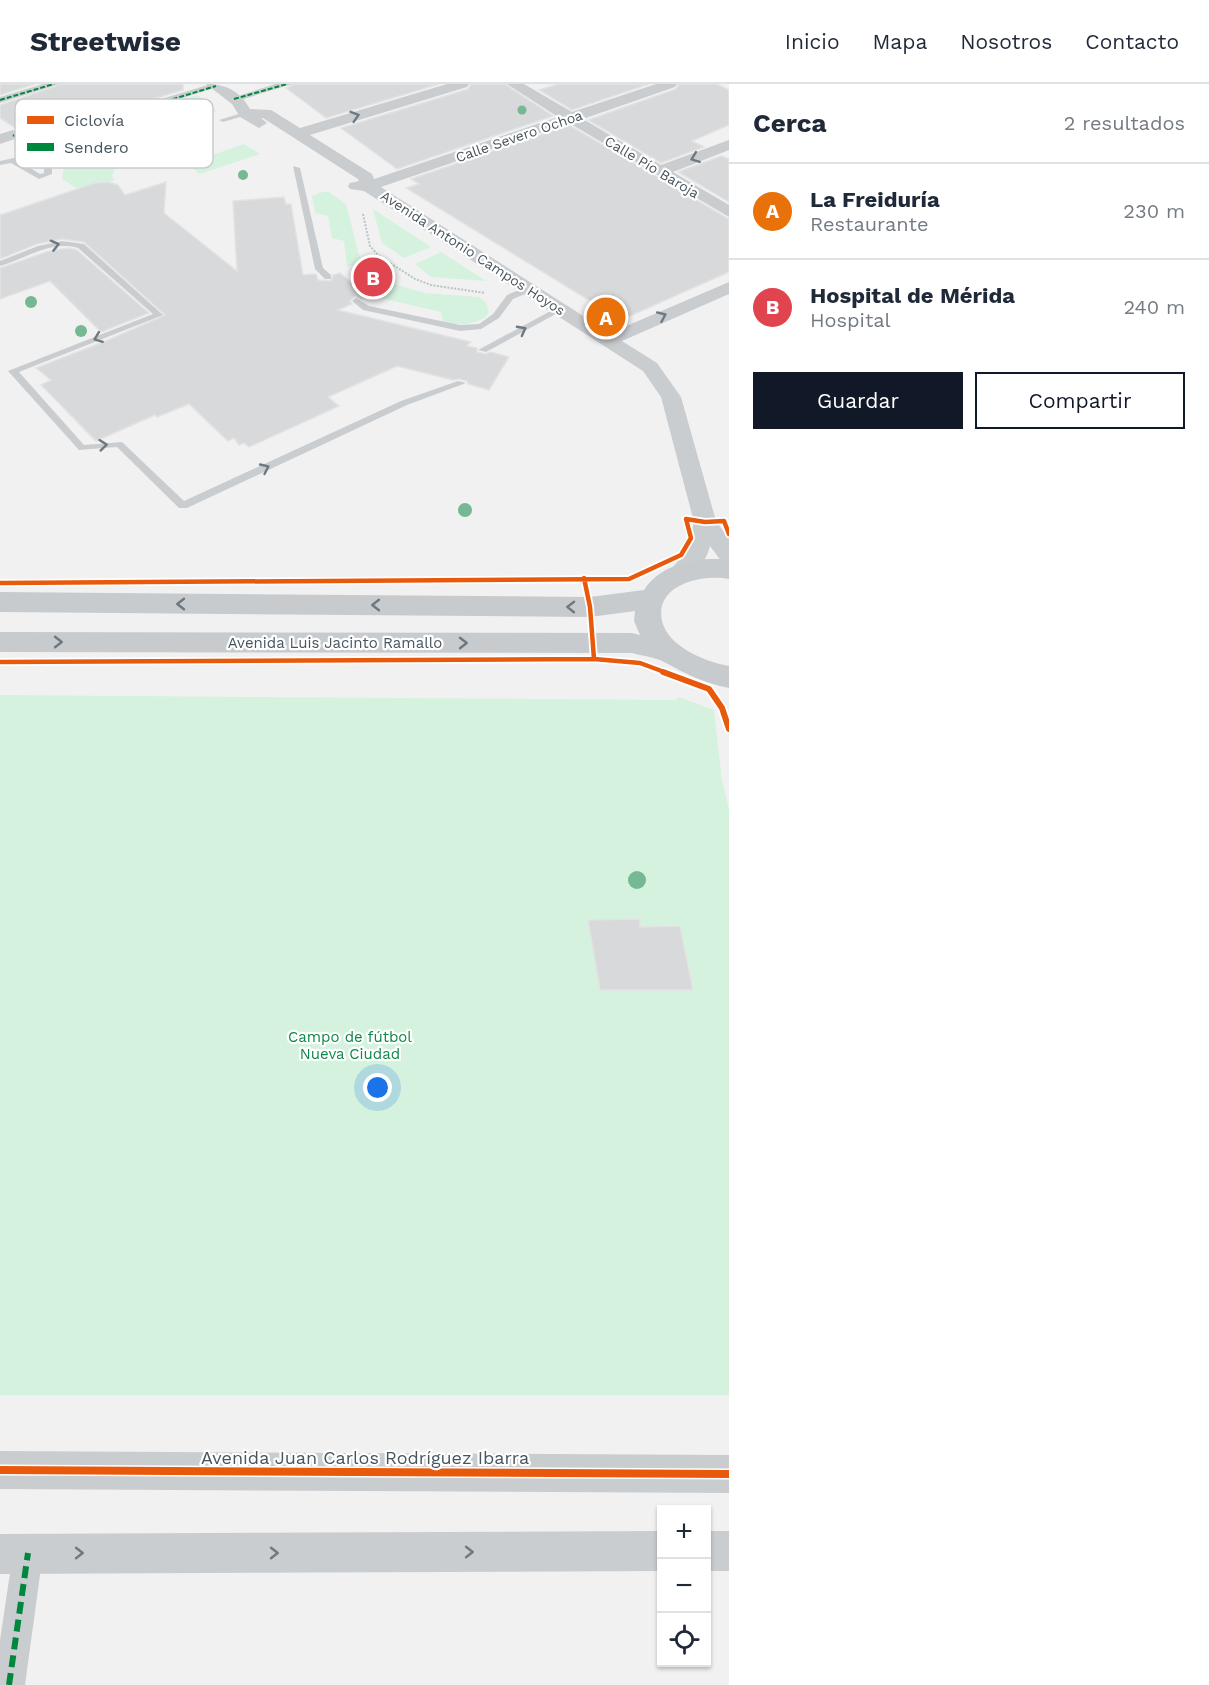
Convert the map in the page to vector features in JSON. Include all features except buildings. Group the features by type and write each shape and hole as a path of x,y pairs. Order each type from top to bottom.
{"main road":[{"path":"729,570 709,568 680,572 668,578 650,599 648,617 650,626 668,652 693,668 729,676"},
{"path":"0,602 590,607 650,599"},
{"name":"Avenida Luis Jacinto Ramallo","path":"0,642 632,643 668,652"}],"street":[{"path":"0,100 54,84"},
{"path":"234,99 287,84"},
{"path":"298,133 462,84"},
{"name":"Calle Pío Baroja","path":"514,84 729,213"},
{"name":"Calle Severo Ochoa","path":"363,186 670,84"},
{"path":"169,99 214,85"},
{"name":"Avenida Antonio Campos Hoyos","path":"214,85 238,101 245,114 529,289 650,367 671,398 705,522 729,556"},
{"name":"Avenida Antonio Campos Hoyos","path":"245,114 266,113 366,177 363,186"},
{"path":"660,171 729,145"},
{"path":"609,339 729,287"},
{"path":"629,352 649,339 729,303"},
{"name":"Avenida Antonio Campos Hoyos","path":"680,572 697,554 705,522"},
{"name":"Avenida Juan Carlos Rodríguez Ibarra","path":"0,1470 729,1474"},
{"path":"9,1685 14,1553 657,1551"},
{"path":"711,1551 729,1551"}],"lane":[{"path":"223,120 245,114"},
{"path":"0,163 15,159"},
{"path":"25,168 39,177 48,174 48,168"},
{"path":"296,168 319,269 328,277"},
{"path":"0,264 55,245 72,242 81,246 159,315 13,371 82,448 119,444 183,506 404,403 461,383"},
{"path":"357,302 366,308 460,328 481,326 496,316 510,297 529,289"},
{"path":"483,350 561,309"}],"path":[{"path":"363,186 370,246 379,256 415,279 431,285 510,297"}],"green space":[{"path":"197,95 203,99 185,99"},
{"path":"244,144 260,154 200,174 192,168 213,168 213,155"},
{"path":"64,168 117,168 112,176 114,180 78,189 62,179"},
{"path":"329,192 346,204 359,255 366,262 347,267 344,241 332,238 328,216 315,213 312,196"},
{"path":"373,209 431,247 404,258 382,243"},
{"path":"441,252 486,281 431,277 415,264"},
{"path":"394,284 425,293 479,297 486,302 489,312 486,317 476,321 454,324 443,321 441,312 372,296"},
{"name":"Campo de fútbol Nueva Ciudad","path":"0,695 675,700 679,697 714,710 722,780 729,809 729,1395 0,1395"}],"marked path":[{"path":"0,100 54,84"},
{"path":"234,99 287,84"},
{"path":"173,99 216,86"},
{"path":"9,1685 28,1553"}],"cycle path":[{"path":"0,583 629,579 681,555 691,538 686,519 705,522 724,521 729,534"},
{"path":"584,578 590,607 594,659"},
{"path":"0,662 594,659 640,663 709,689 722,708 729,729"},
{"path":"0,1470 729,1474"}],"place":[{"name":"Hospital de Mérida","path":"373,277"},
{"name":"La Freiduría","path":"606,317"}]}
